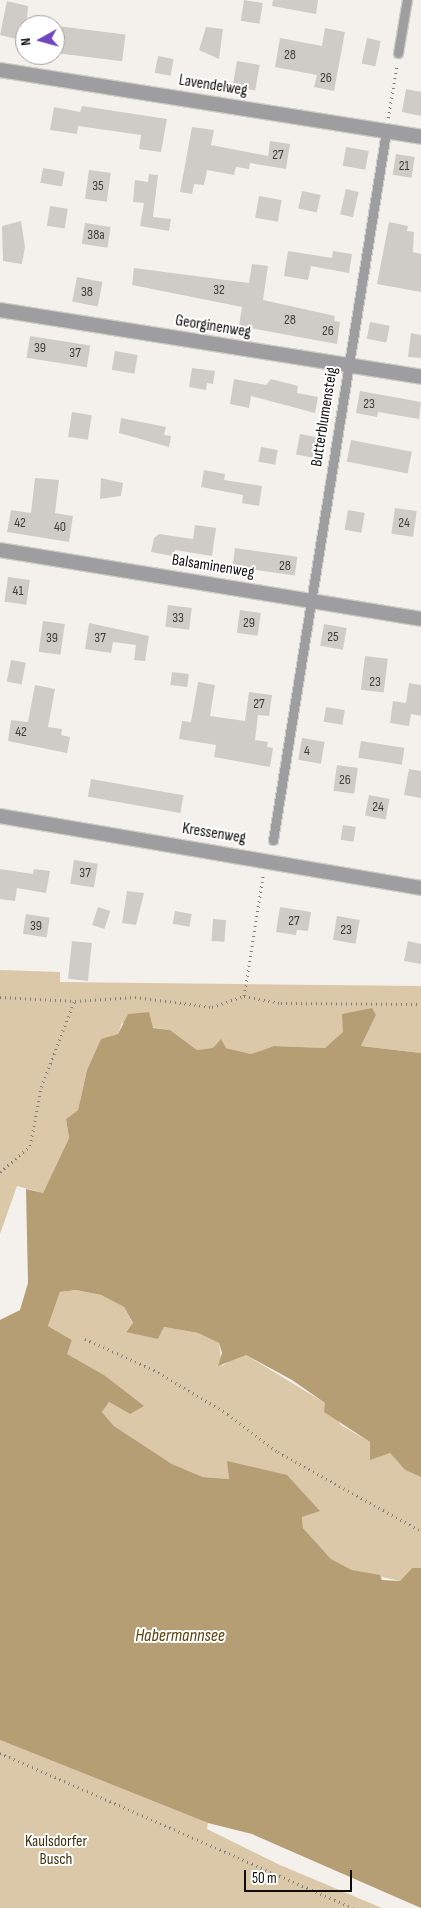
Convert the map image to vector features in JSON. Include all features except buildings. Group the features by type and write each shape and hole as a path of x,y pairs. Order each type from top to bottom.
{"street":[{"name":"Lavendelweg","path":"0,70 421,137"},
{"name":"Georginenweg","path":"0,310 421,377"},
{"name":"Balsaminenweg","path":"0,550 421,619"},
{"name":"Kressenweg","path":"0,816 421,888"}],"lane":[{"path":"398,53 406,0"},
{"name":"Butterblumensteig","path":"273,840 386,132"}],"path":[{"path":"386,132 398,53"},
{"path":"244,996 266,860"},
{"path":"0,997 75,1001 136,997 212,1007 244,996 281,1003 421,1004"},
{"path":"0,1172 30,1146 42,1087 75,1001"},
{"path":"85,1339 154,1370 228,1414 278,1452 421,1531"},
{"path":"0,1753 353,1908"}],"green space":[{"path":"0,970 60,972 60,982 421,986 421,1053 361,1046 376,1015 325,1048 274,1046 251,1054 226,1048 197,1050 170,1030 122,1023 118,1034 101,1040 87,1070 78,1110 66,1119 69,1138 43,1193 17,1186 0,1234"},
{"path":"76,1290 101,1295 124,1307 133,1324 126,1331 158,1339 164,1327 198,1333 219,1343 222,1366 240,1354 246,1355 325,1403 341,1425 370,1442 372,1450 390,1453 405,1470 421,1477 421,1568 412,1568 400,1581 352,1570 331,1559 303,1528 302,1517 319,1510 228,1461 229,1479 203,1477 172,1464 114,1426 102,1412 109,1402 130,1414 104,1375 66,1354 72,1340 48,1326 60,1292"},
{"name":"Kaulsdorfer Busch","path":"0,1740 208,1823 207,1829 280,1865 382,1908 0,1908"}],"water":[{"name":"Habermannsee","path":"372,1008 376,1015 361,1046 421,1053 421,1477 405,1470 390,1453 370,1460 370,1442 324,1412 325,1403 292,1380 246,1355 218,1366 222,1353 219,1343 198,1333 164,1327 158,1339 126,1332 133,1323 124,1307 101,1295 76,1290 60,1292 48,1326 72,1340 67,1354 104,1375 144,1406 130,1414 109,1402 102,1412 114,1426 172,1464 203,1477 229,1479 227,1461 287,1475 320,1511 302,1517 303,1528 331,1559 352,1570 380,1575 382,1580 400,1581 412,1568 421,1568 421,1908 252,1834 208,1823 0,1740 0,1320 20,1310 28,1283 26,1189 43,1193 69,1138 66,1119 78,1110 87,1070 101,1039 118,1034 128,1014 149,1012 153,1028 170,1030 197,1050 213,1048 221,1039 226,1048 251,1054 274,1046 325,1048 343,1032 342,1014"}]}
